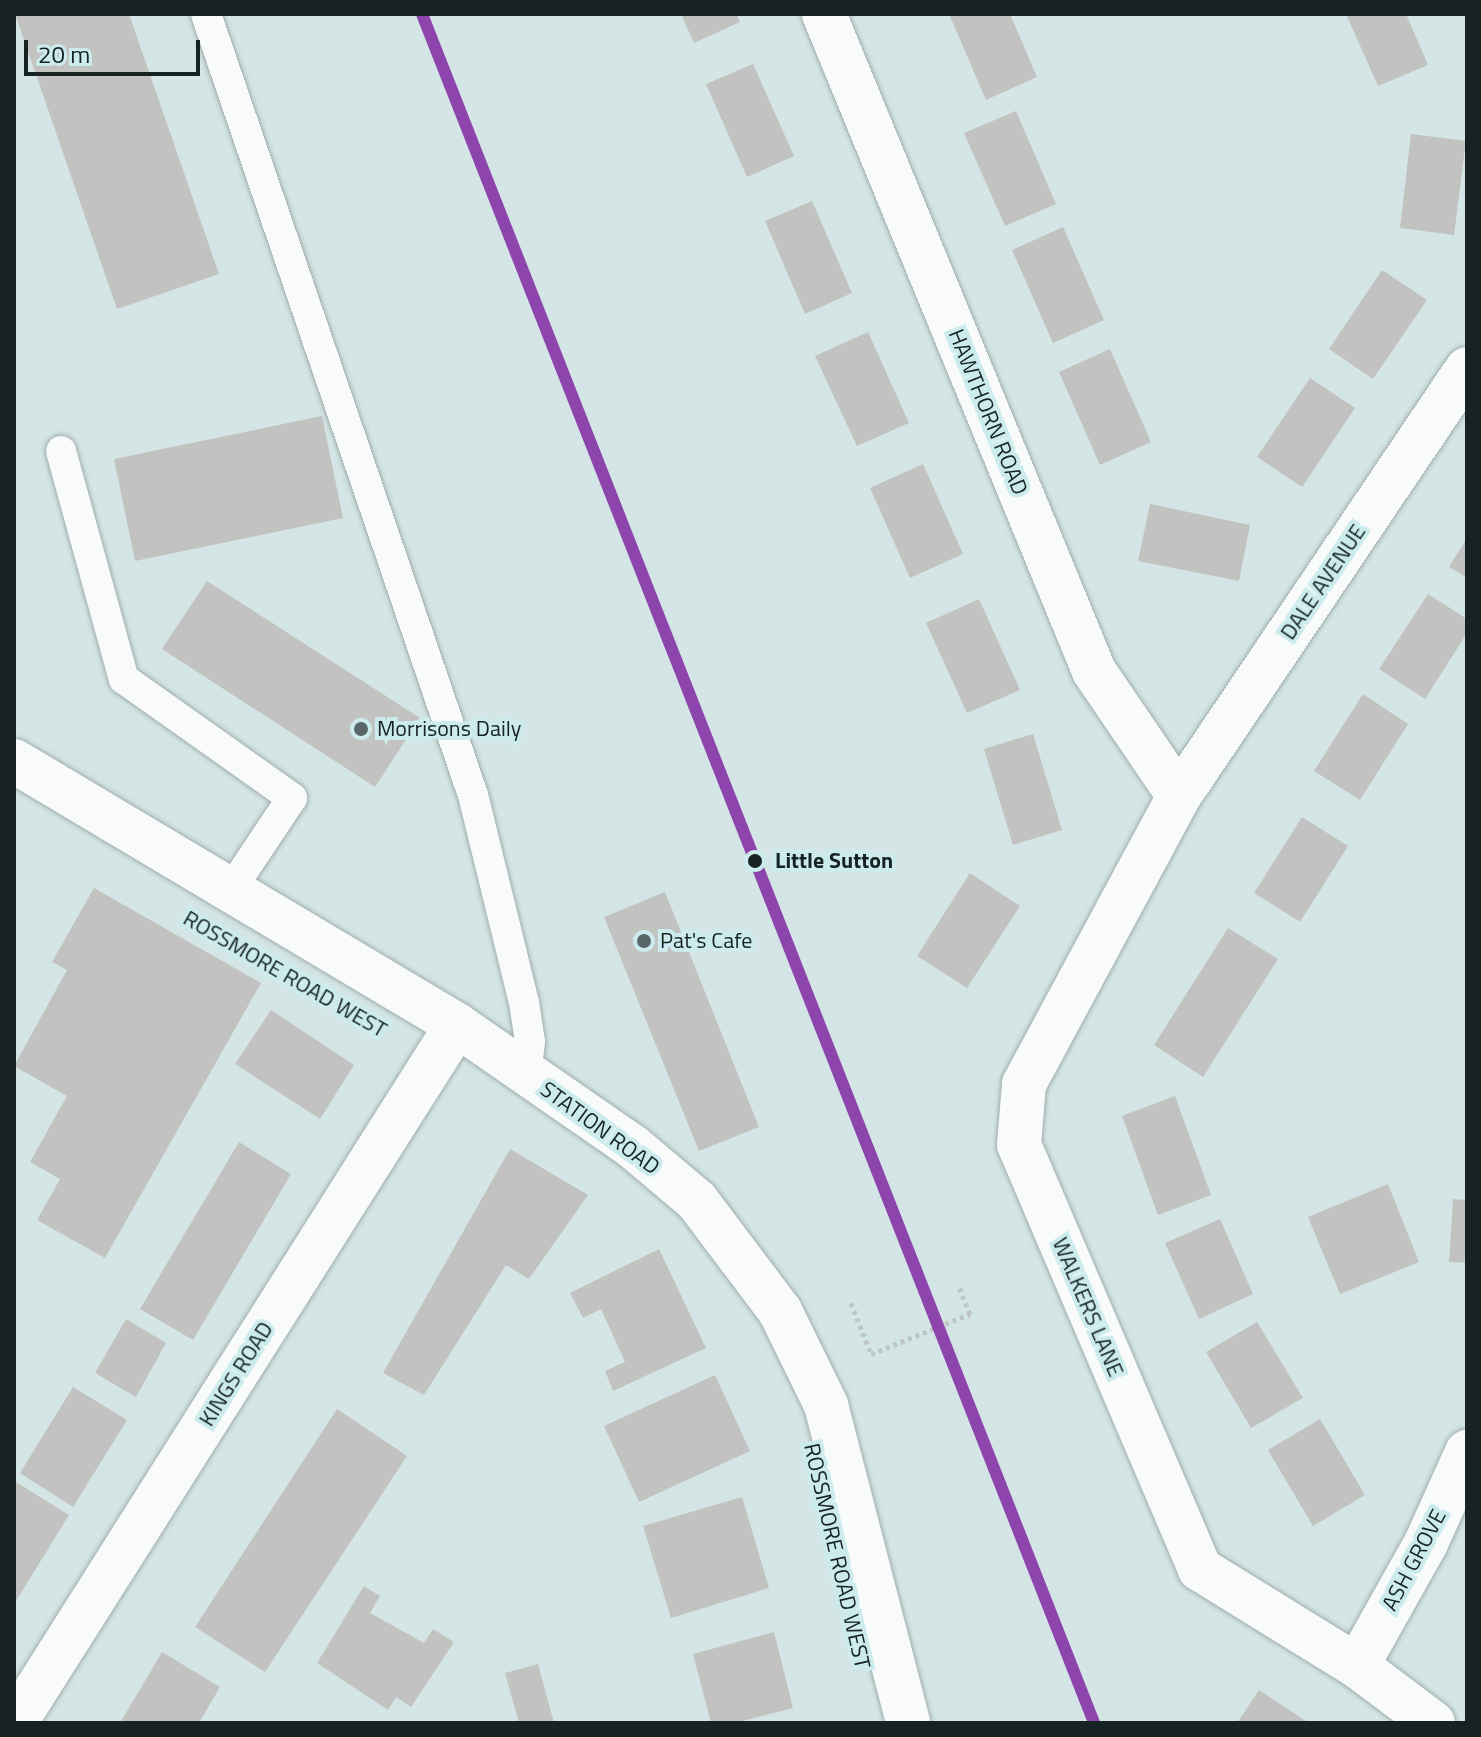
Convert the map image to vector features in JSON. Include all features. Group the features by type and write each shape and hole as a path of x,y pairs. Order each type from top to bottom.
{"street":[{"name":"HAWTHORN ROAD","path":"824,14 1094,671 1179,796"},
{"name":"DALE AVENUE","path":"1179,796 1467,369"},
{"name":"STATION ROAD","path":"14,761 457,1025 632,1146 697,1201 780,1311 826,1405 908,1723"},
{"name":"WALKERS LANE","path":"1179,796 1024,1084 1019,1145 1200,1569 1357,1666 1433,1723"},
{"name":"KINGS ROAD","path":"15,1723 457,1025"},
{"name":"ASH GROVE","path":"1357,1666 1426,1543 1467,1452"}],"lane":[{"path":"206,14 473,795 524,1002 530,1042 526,1075"},
{"path":"61,451 124,679 292,798 230,891"}],"path":[{"path":"851,1303 871,1354 970,1314 958,1284"}],"building":[{"path":"15,14 129,14 219,274 117,309"},
{"path":"681,14 736,14 740,22 694,43"},
{"path":"949,14 1010,14 1037,77 986,100"},
{"path":"1346,14 1406,14 1428,65 1378,86"},
{"path":"753,64 794,156 747,177 706,84"},
{"path":"1016,111 1056,204 1005,226 964,133"},
{"path":"1411,134 1466,141 1454,235 1400,228"},
{"path":"812,201 852,293 805,314 765,221"},
{"path":"1063,227 1104,320 1053,343 1012,250"},
{"path":"1382,270 1427,300 1373,379 1329,349"},
{"path":"868,332 909,423 857,446 815,356"},
{"path":"1110,349 1151,442 1100,465 1059,372"},
{"path":"1310,378 1355,408 1302,487 1257,457"},
{"path":"322,416 343,518 135,561 114,459"},
{"path":"923,464 963,554 910,578 870,488"},
{"path":"1150,504 1250,525 1239,581 1138,561"},
{"path":"1467,538 1467,578 1449,567"},
{"path":"207,581 420,718 375,787 162,649"},
{"path":"1428,594 1467,619 1467,633 1425,699 1379,669"},
{"path":"979,599 1020,690 967,713 926,623"},
{"path":"1363,694 1408,724 1360,800 1314,771"},
{"path":"1033,734 1062,830 1013,845 984,749"},
{"path":"1302,817 1348,846 1300,922 1254,893"},
{"path":"970,873 1020,906 967,988 917,956"},
{"path":"94,888 261,983 105,1258 37,1220 60,1179 30,1162 67,1096 14,1066 67,970 52,962"},
{"path":"665,892 759,1127 699,1151 604,917"},
{"path":"1228,928 1278,959 1203,1077 1154,1045"},
{"path":"271,1010 354,1065 320,1119 235,1064"},
{"path":"1175,1096 1211,1195 1158,1215 1122,1116"},
{"path":"239,1142 291,1174 193,1340 140,1309"},
{"path":"510,1149 588,1195 529,1279 506,1265 424,1395 383,1373"},
{"path":"1388,1184 1419,1262 1340,1294 1308,1217"},
{"path":"1453,1199 1467,1200 1467,1263 1449,1262"},
{"path":"1220,1219 1253,1294 1199,1319 1165,1243"},
{"path":"659,1249 706,1348 613,1391 605,1371 625,1362 601,1309 583,1318 570,1293"},
{"path":"126,1319 166,1343 136,1397 95,1373"},
{"path":"1257,1322 1303,1398 1251,1428 1206,1352"},
{"path":"715,1375 750,1451 639,1502 604,1426"},
{"path":"73,1387 127,1420 73,1507 20,1473"},
{"path":"337,1409 407,1456 265,1672 195,1627"},
{"path":"1320,1419 1365,1495 1313,1526 1268,1450"},
{"path":"16,1482 69,1515 16,1601 14,1600"},
{"path":"742,1497 769,1588 671,1618 643,1526"},
{"path":"364,1586 380,1596 370,1613 424,1643 433,1629 454,1642 411,1707 396,1697 388,1710 317,1663"},
{"path":"774,1632 793,1708 735,1723 711,1723 693,1654"},
{"path":"162,1652 220,1687 199,1723 120,1723"},
{"path":"538,1664 554,1723 519,1723 505,1673"},
{"path":"1259,1690 1309,1723 1237,1723"}],"transit line":[{"path":"422,14 1094,1723"}],"place":[{"name":"Morrisons Daily","path":"361,729"},
{"name":"Little Sutton","path":"755,861"},
{"name":"Pat's Cafe","path":"644,941"}]}
